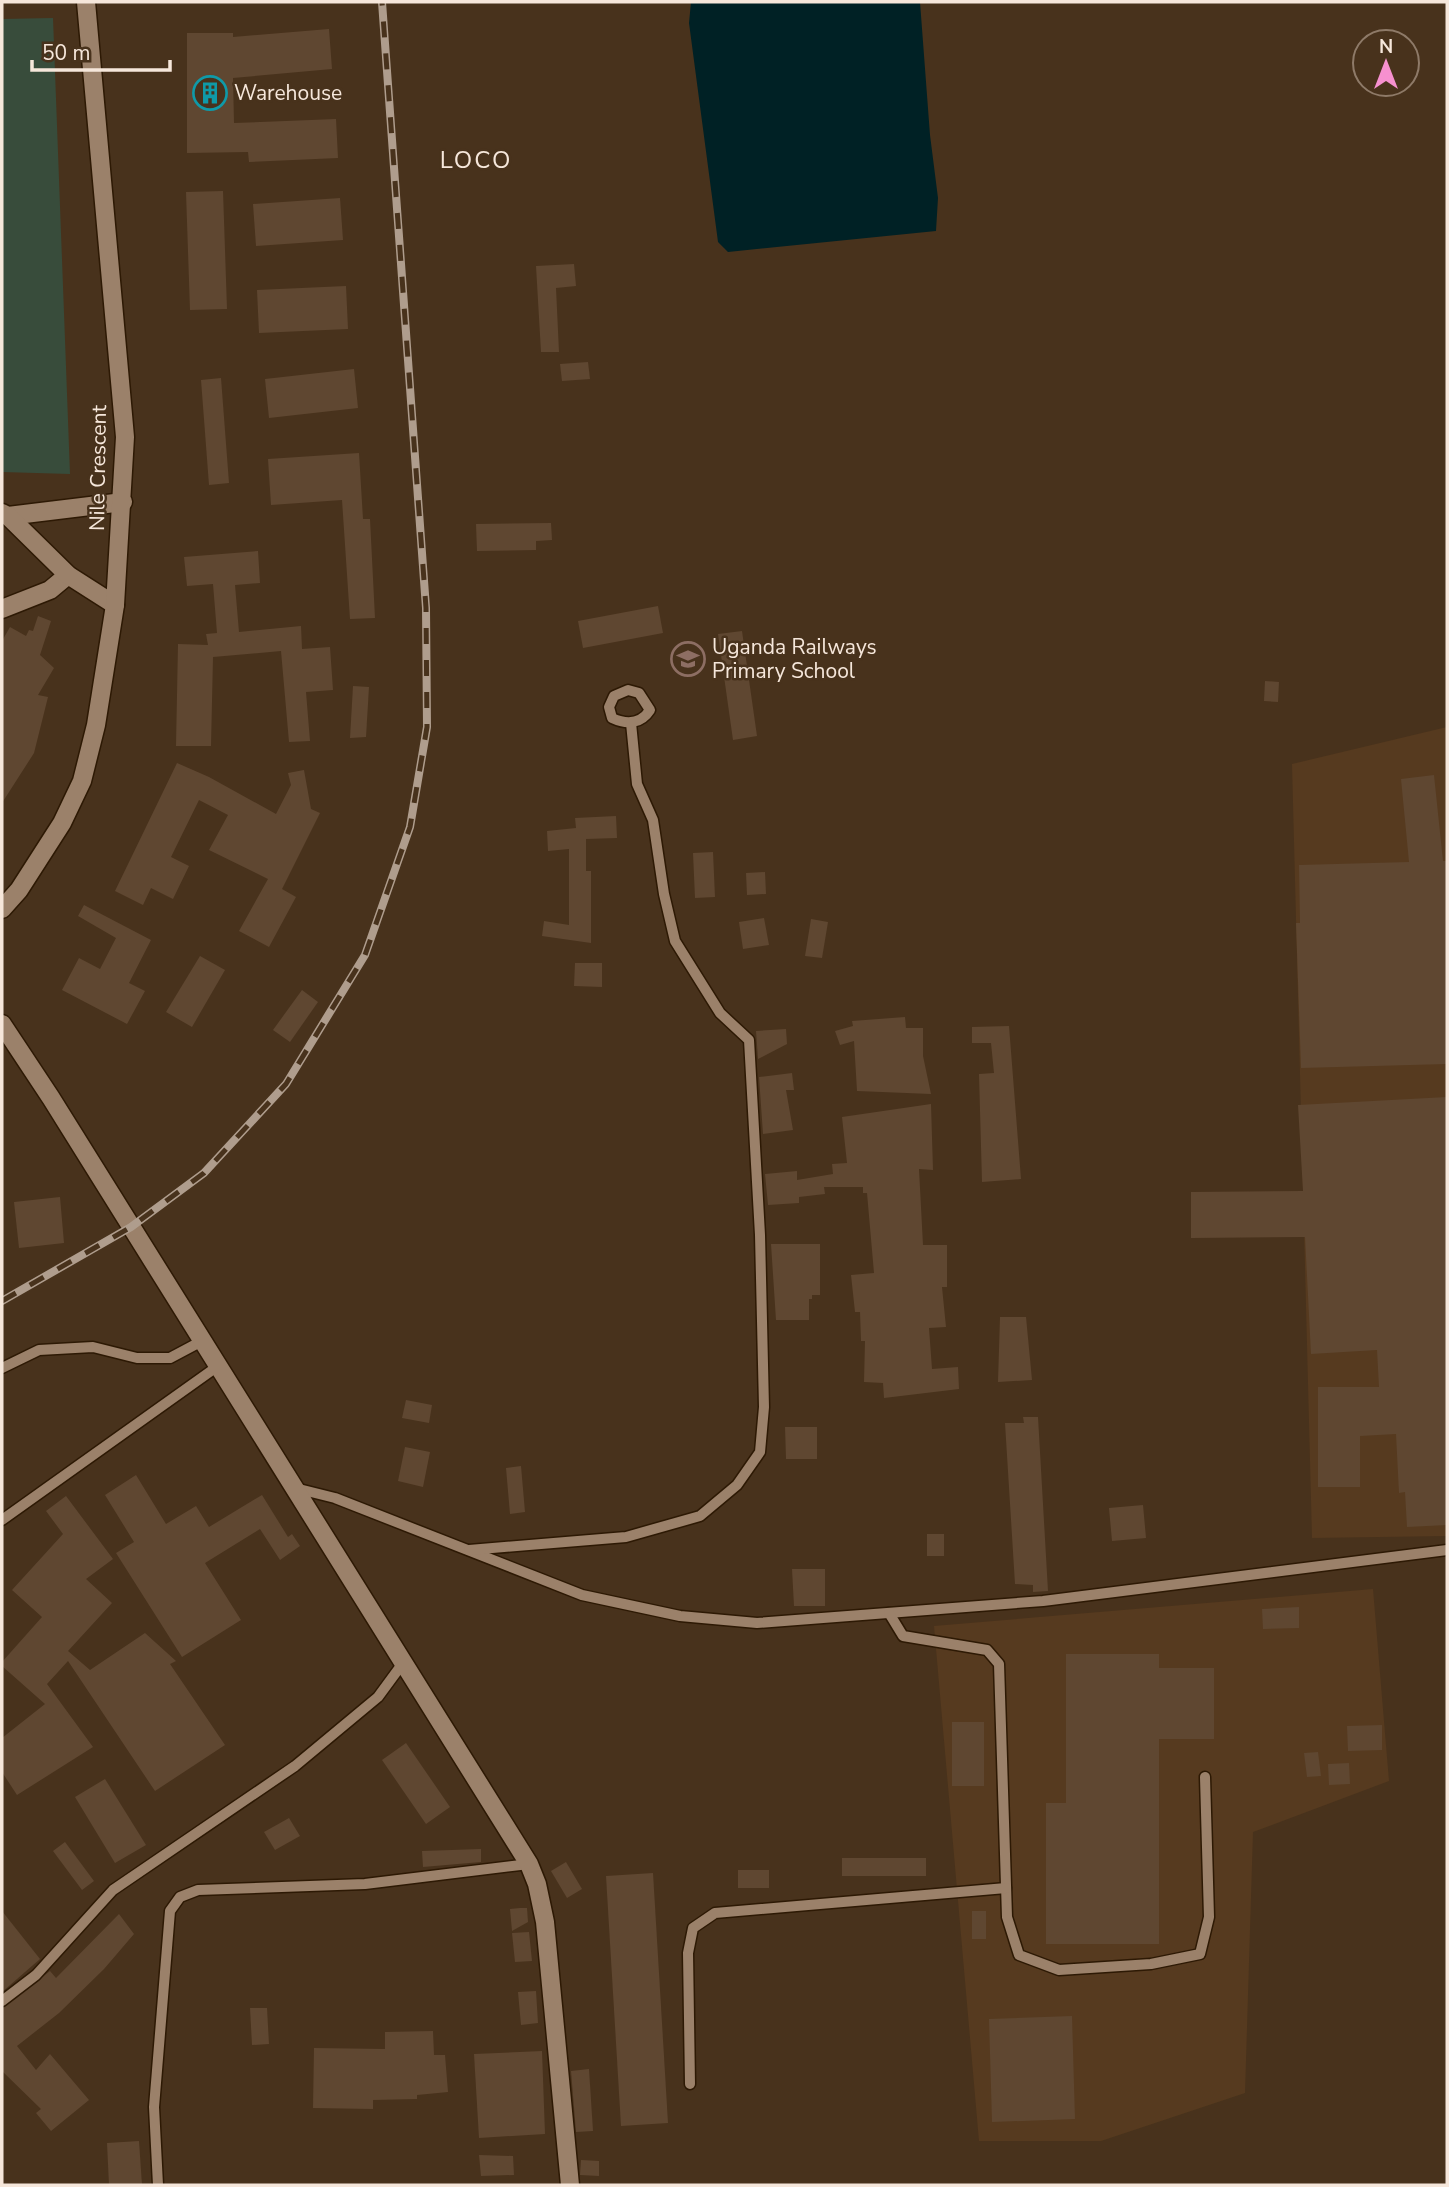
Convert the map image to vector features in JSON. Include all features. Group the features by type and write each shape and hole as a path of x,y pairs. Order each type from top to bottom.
{"street":[{"name":"Nile Crescent","path":"2,909 19,890 55,834 82,781 98,713 115,604 123,502 123,413 86,2"},
{"path":"5,515 123,502"},
{"path":"5,515 68,575 115,604"},
{"path":"2,609 50,590 68,575"},
{"path":"2,1024 528,1864 537,1884 545,1922 570,2185"}],"lane":[{"path":"465,1551 626,1537 700,1516 737,1485 760,1452 764,1407 749,1040 720,1013 676,941 664,894 653,820 637,784 631,723"},
{"path":"2,1368 39,1350 93,1348 136,1358 170,1358 202,1341"},
{"path":"2,1520 218,1366"},
{"path":"293,1487 335,1498 582,1595 680,1616 757,1623 1173,1587 1447,1550"},
{"path":"889,1613 903,1636 987,1650 999,1664 1007,1917 1019,1955 1059,1970 1152,1964 1200,1954 1209,1917 1205,1777"},
{"path":"2,2001 36,1975 113,1889 295,1766 378,1697 403,1663"},
{"path":"158,2185 154,2107 158,2043 170,1911 180,1897 198,1890 365,1884 528,1864"},
{"path":"690,2084 688,1953 693,1928 715,1913 1006,1888"}],"shaded area":[{"path":"1447,727 1447,1536 1312,1538 1292,764"},
{"path":"1373,1589 1389,1781 1253,1832 1245,2093 1101,2141 979,2141 934,1626"}],"green space":[{"path":"53,18 70,474 2,472 2,19"}],"water":[{"path":"691,2 920,2 930,135 938,198 936,231 728,252 718,242 689,23"}],"building":[{"path":"329,29 332,69 233,78 234,123 336,119 338,158 249,162 248,152 187,153 187,33 233,33 233,37"},
{"path":"223,191 227,309 190,310 186,192"},
{"path":"340,198 343,240 256,246 253,204"},
{"path":"574,264 576,286 556,288 559,352 541,352 536,266"},
{"path":"346,286 348,329 259,333 257,290"},
{"path":"588,362 590,379 562,381 560,364"},
{"path":"354,369 358,408 269,418 265,379"},
{"path":"221,378 229,483 209,485 201,380"},
{"path":"359,453 363,519 370,519 375,618 350,619 342,500 271,505 268,459"},
{"path":"551,523 552,540 536,541 536,550 477,551 476,524"},
{"path":"258,551 260,583 235,585 239,632 301,626 302,649 330,647 333,690 306,692 310,741 289,742 281,651 213,657 211,746 176,746 178,644 208,645 206,634 217,633 213,584 187,586 184,557"},
{"path":"658,606 663,633 583,648 578,621"},
{"path":"38,616 51,621 40,655 54,668 38,695 48,697 34,753 2,803 2,641 10,627 26,636 29,630 33,631"},
{"path":"742,631 757,736 733,740 718,634"},
{"path":"1265,681 1279,682 1278,702 1264,701"},
{"path":"353,686 369,687 366,737 350,738"},
{"path":"177,763 209,777 276,814 291,785 288,773 304,770 311,809 320,813 282,889 296,897 269,947 239,931 268,879 209,850 228,815 199,800 171,857 189,866 173,899 151,888 143,905 115,891"},
{"path":"1434,775 1443,861 1447,861 1447,1064 1301,1068 1296,923 1300,923 1299,865 1409,862 1401,779"},
{"path":"616,816 617,838 586,839 586,871 591,871 591,943 542,936 544,921 569,925 569,849 548,851 547,831 576,828 575,818"},
{"path":"713,852 715,897 695,898 693,853"},
{"path":"765,872 766,894 747,895 746,873"},
{"path":"84,905 151,940 129,983 145,991 127,1024 62,990 79,958 100,969 116,938 78,916"},
{"path":"764,918 769,945 743,949 739,922"},
{"path":"811,919 828,922 822,958 805,956"},
{"path":"200,956 225,970 192,1027 166,1012"},
{"path":"575,963 602,963 602,987 574,986"},
{"path":"302,990 318,1002 290,1042 273,1030"},
{"path":"905,1017 906,1028 923,1028 923,1056 931,1094 857,1091 854,1041 840,1045 835,1031 853,1026 852,1021"},
{"path":"1009,1026 1021,1179 982,1182 979,1074 994,1073 991,1043 972,1043 972,1027"},
{"path":"786,1029 787,1044 758,1059 756,1031"},
{"path":"792,1073 794,1090 786,1090 793,1130 763,1134 759,1077"},
{"path":"1447,1097 1447,1525 1407,1527 1405,1492 1399,1493 1396,1434 1360,1436 1360,1487 1318,1487 1318,1387 1379,1387 1377,1350 1311,1354 1305,1237 1191,1238 1191,1192 1303,1191 1298,1105"},
{"path":"931,1104 933,1170 919,1169 923,1245 947,1245 947,1287 942,1287 946,1327 929,1328 932,1369 958,1367 959,1389 884,1398 883,1383 864,1382 865,1341 861,1341 860,1312 855,1312 851,1275 874,1273 867,1193 863,1193 863,1187 824,1187 825,1194 799,1197 799,1203 768,1205 765,1174 797,1171 797,1180 833,1174 832,1164 847,1163 842,1117"},
{"path":"60,1197 64,1243 19,1248 14,1202"},
{"path":"771,1244 820,1244 820,1295 812,1295 812,1299 809,1299 809,1320 776,1320"},
{"path":"1000,1317 1026,1317 1032,1380 998,1382"},
{"path":"406,1400 432,1405 429,1423 402,1418"},
{"path":"1023,1417 1038,1417 1048,1591 1033,1592 1033,1585 1015,1584 1005,1423 1024,1423"},
{"path":"785,1427 817,1427 817,1459 786,1459"},
{"path":"405,1447 430,1452 423,1487 398,1481"},
{"path":"521,1466 525,1512 510,1514 506,1468"},
{"path":"136,1475 166,1524 196,1506 209,1527 262,1495 288,1537 292,1534 300,1546 280,1560 260,1529 205,1563 241,1620 182,1657 116,1553 134,1542 105,1495"},
{"path":"66,1496 113,1559 86,1579 112,1603 68,1651 90,1670 145,1633 176,1661 170,1664 225,1745 155,1791 68,1661 47,1684 93,1747 17,1795 2,1772 2,1738 45,1704 2,1666 2,1662 42,1617 12,1590 63,1534 46,1511"},
{"path":"1143,1505 1146,1538 1112,1541 1109,1508"},
{"path":"927,1534 944,1534 944,1556 927,1556"},
{"path":"792,1569 825,1569 825,1606 794,1606"},
{"path":"1299,1607 1299,1628 1263,1629 1262,1609"},
{"path":"1066,1654 1159,1654 1159,1668 1214,1668 1214,1739 1159,1739 1159,1944 1046,1944 1046,1803 1066,1803"},
{"path":"952,1722 984,1722 984,1786 952,1786"},
{"path":"1382,1725 1382,1750 1348,1751 1347,1726"},
{"path":"406,1743 450,1807 426,1824 382,1760"},
{"path":"1318,1752 1321,1776 1307,1777 1304,1753"},
{"path":"1349,1763 1350,1784 1329,1785 1328,1764"},
{"path":"105,1779 146,1845 115,1863 75,1797"},
{"path":"289,1818 300,1836 275,1850 264,1832"},
{"path":"65,1842 94,1881 82,1890 53,1851"},
{"path":"481,1849 481,1862 423,1867 422,1851"},
{"path":"842,1858 926,1858 926,1876 842,1876"},
{"path":"566,1862 582,1889 567,1898 551,1871"},
{"path":"738,1870 769,1870 769,1888 738,1888"},
{"path":"653,1873 668,2123 621,2126 606,1876"},
{"path":"527,1908 528,1922 512,1931 510,1909"},
{"path":"2,1911 40,1959 2,1992"},
{"path":"972,1911 986,1911 986,1939 972,1939"},
{"path":"119,1914 134,1934 104,1969 59,2013 17,2046 36,2070 50,2054 89,2100 51,2131 36,2113 41,2109 2,2071 2,2008 50,1971 56,1978"},
{"path":"529,1932 532,1961 515,1962 512,1933"},
{"path":"536,1991 538,2023 521,2025 518,1992"},
{"path":"250,2008 267,2008 269,2044 252,2045"},
{"path":"1072,2016 1075,2119 992,2122 989,2019"},
{"path":"433,2031 434,2055 445,2055 448,2092 417,2095 417,2099 373,2100 373,2109 313,2108 314,2048 385,2049 385,2032"},
{"path":"542,2051 545,2134 479,2138 474,2054"},
{"path":"589,2069 593,2131 576,2132 571,2071"},
{"path":"139,2141 142,2185 109,2185 107,2143"},
{"path":"479,2155 513,2156 514,2175 481,2176"},
{"path":"581,2160 599,2161 599,2176 580,2175"}],"railway":[{"path":"2,1301 131,1227 204,1173 286,1084 365,955 410,827 427,727 426,608 382,2"}],"place":[{"name":"Warehouse","path":"210,93"},
{"name":"Uganda Railways Primary School","path":"688,659"}],"district":[{"name":"LOCO","path":"476,160"}]}
